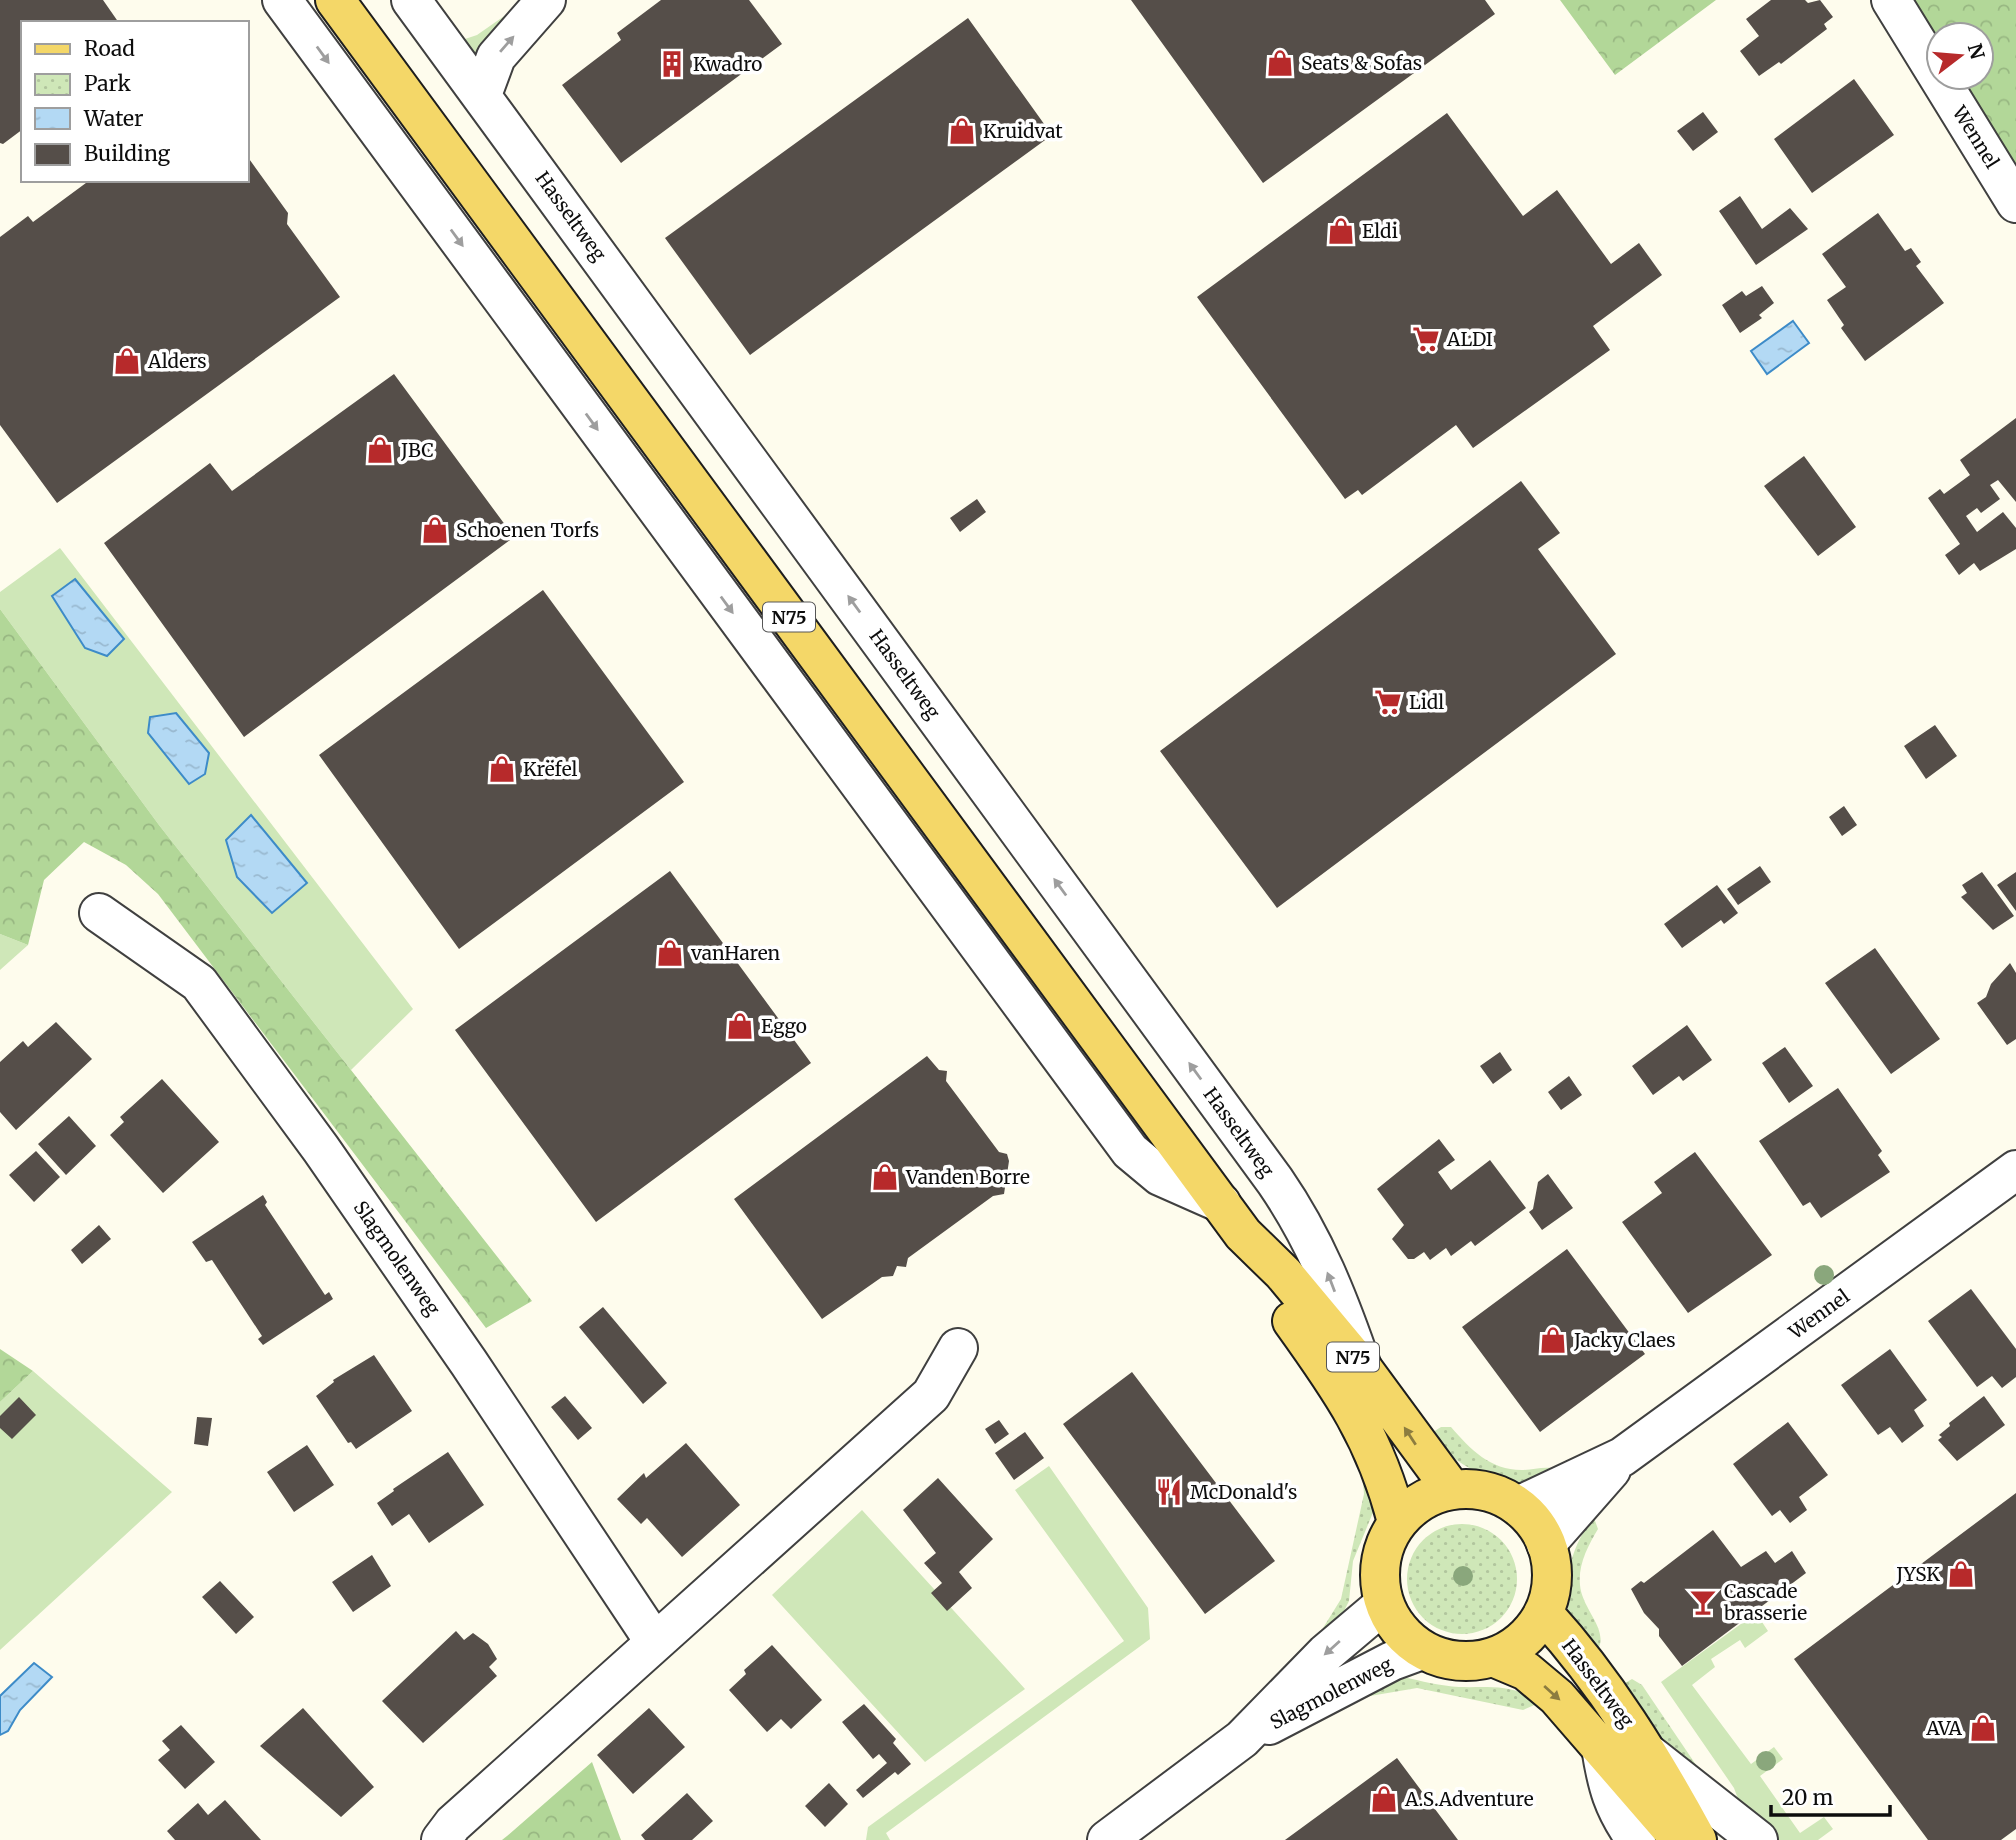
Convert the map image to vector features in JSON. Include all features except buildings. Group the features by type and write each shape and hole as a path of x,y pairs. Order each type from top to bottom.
{"main road":[{"name":"Hasseltweg","path":"335,0 1243,1234 1283,1273 1363,1369 1452,1490"},
{"name":"Hasseltweg","path":"1243,1234 1266,1285 1335,1381 1367,1434 1388,1482 1398,1522"},
{"name":"Hasseltweg","path":"1475,1489 1498,1495 1518,1506 1536,1522 1552,1567 1551,1591 1544,1614 1531,1633 1515,1648 1495,1658 1470,1662 1445,1660 1422,1650 1399,1631 1384,1604 1381,1566 1384,1547 1398,1522 1412,1507 1431,1496 1452,1490 1475,1489"},
{"name":"Hasseltweg","path":"1544,1614 1590,1670 1649,1754 1697,1840"},
{"name":"Hasseltweg","path":"1495,1658 1526,1671 1557,1697 1680,1840"}],"street":[{"path":"282,0 1130,1151 1160,1176 1221,1203"},
{"name":"Hasseltweg","path":"411,0 1282,1191 1322,1259 1363,1369"},
{"path":"482,96 496,57 546,0"},
{"name":"Wennel","path":"1891,0 2016,203"},
{"name":"Slagmolenweg","path":"99,913 199,983 321,1149 461,1351 654,1641"},
{"name":"Wennel","path":"1518,1506 1622,1457 2016,1170"},
{"path":"441,1840 453,1824 654,1641 931,1395 958,1348"},
{"name":"Wennel","path":"1546,1544 1622,1457"},
{"name":"Slagmolenweg","path":"1107,1840 1242,1738 1326,1653 1384,1604"},
{"name":"Slagmolenweg","path":"1242,1738 1392,1661 1422,1650"},
{"name":"Hasseltweg","path":"1601,1747 1606,1784 1617,1814 1636,1840"},
{"name":"Hasseltweg","path":"1649,1754 1758,1840"}],"green space":[{"path":"527,0 470,67 453,43 477,35"},
{"path":"1560,0 1716,0 1615,75"},
{"path":"1915,0 2016,0 2016,167 1970,91 1995,91 1995,21 1928,21"},
{"path":"60,548 413,1009 351,1070 159,825 0,609 0,592"},
{"path":"0,609 159,825 532,1301 486,1328 158,894 126,865 84,842 44,880 28,945 0,934"},
{"path":"0,934 28,945 0,970"},
{"path":"0,1349 33,1371 0,1402"},
{"path":"33,1371 172,1492 0,1650 0,1402"},
{"path":"1441,1427 1451,1427 1474,1451 1501,1467 1524,1470 1557,1469 1539,1482 1526,1485 1495,1480 1463,1464 1438,1444 1430,1434"},
{"path":"1049,1466 1148,1608 1150,1639 886,1833 890,1840 866,1840 868,1827 1124,1641 1015,1490"},
{"path":"1362,1469 1374,1510 1353,1561 1349,1601 1338,1623 1325,1636 1323,1628 1341,1599 1364,1494"},
{"path":"862,1510 1025,1689 925,1762 772,1595"},
{"path":"1594,1518 1598,1529 1584,1555 1580,1585 1601,1638 1595,1654 1572,1622 1567,1605 1570,1564 1580,1539"},
{"path":"1462,1524 1483,1528 1501,1540 1513,1558 1517,1579 1513,1600 1501,1618 1483,1630 1462,1634 1441,1630 1423,1618 1411,1600 1407,1579 1411,1558 1423,1540 1441,1528"},
{"path":"1756,1613 1768,1631 1745,1648 1740,1640 1711,1659 1715,1667 1692,1685 1751,1764 1774,1747 1783,1759 1760,1776 1800,1833 1824,1817 1833,1829 1818,1840 1767,1840 1745,1818 1734,1788 1661,1682"},
{"path":"1403,1677 1452,1686 1510,1689 1539,1703 1523,1710 1417,1688 1370,1696 1362,1691 1380,1681"},
{"path":"1632,1679 1642,1685 1713,1790 1659,1742 1620,1686"},
{"path":"592,1762 621,1840 502,1840 507,1836"}],"water":[{"path":"1793,321 1809,343 1767,374 1751,351"},
{"path":"75,579 124,639 107,656 85,648 52,596"},
{"path":"176,713 209,753 205,774 189,784 148,733 150,717"},
{"path":"251,815 307,883 272,913 237,877 226,840"},
{"path":"34,1663 52,1677 20,1710 8,1731 0,1735 0,1696"}],"place":[{"name":"Seats & Sofas","path":"1280,63"},
{"name":"Kwadro","path":"672,64"},
{"name":"Kruidvat","path":"962,131"},
{"name":"Eldi","path":"1341,231"},
{"name":"ALDI","path":"1426,339"},
{"name":"Alders","path":"127,361"},
{"name":"JBC","path":"380,450"},
{"name":"Schoenen Torfs","path":"435,530"},
{"name":"Lidl","path":"1388,702"},
{"name":"Krëfel","path":"502,769"},
{"name":"vanHaren","path":"670,953"},
{"name":"Eggo","path":"740,1026"},
{"name":"Vanden Borre","path":"885,1177"},
{"name":"Jacky Claes","path":"1553,1340"},
{"name":"McDonald's","path":"1169,1492"},
{"name":"JYSK","path":"1961,1574"},
{"name":"Cascade brasserie","path":"1703,1602"},
{"name":"AVA","path":"1983,1728"},
{"name":"A.S.Adventure","path":"1384,1799"}]}
